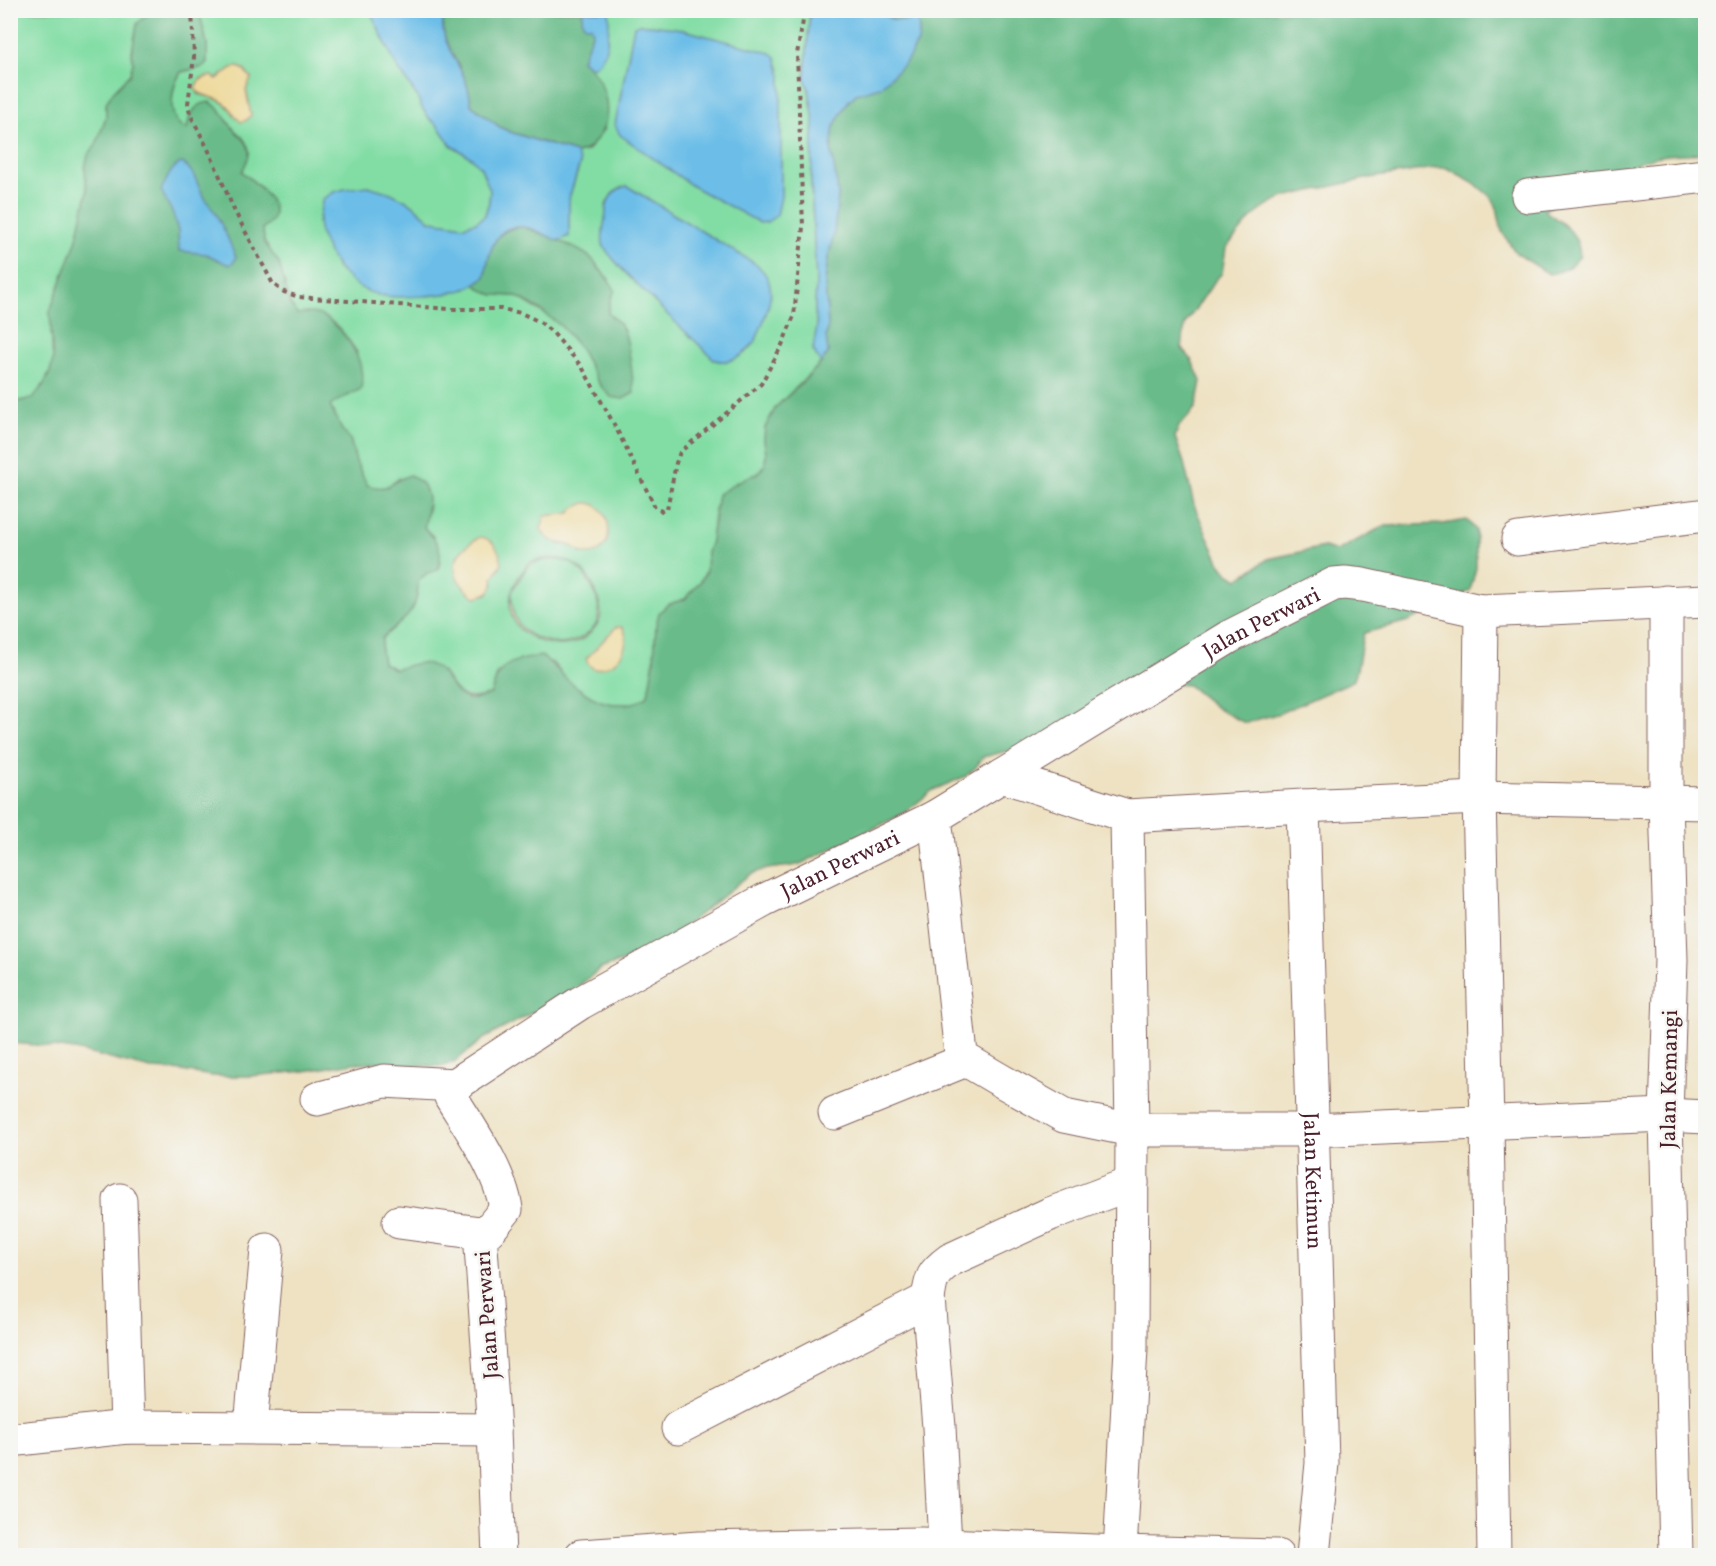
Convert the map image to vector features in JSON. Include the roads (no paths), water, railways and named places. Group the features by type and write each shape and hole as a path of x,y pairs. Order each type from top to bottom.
{"street":[{"path":"1528,196 1706,176"},
{"path":"1518,540 1706,515"},
{"name":"Jalan Perwari","path":"499,1556 495,1430 480,1233 489,1230 505,1213 505,1201 479,1143 451,1097 450,1091 455,1085 590,997 763,901 935,817 1229,637 1334,584 1363,585 1481,611 1706,601"},
{"name":"Jalan Kemangi","path":"1666,602 1666,802 1671,960 1666,1115 1676,1556"},
{"path":"1481,611 1479,798 1494,1556"},
{"path":"1002,776 1127,816 1479,798 1706,803"},
{"name":"Jalan Ketimun","path":"1303,806 1322,1463 1312,1556"},
{"path":"1120,1552 1131,1348 1132,1130 1127,816"},
{"path":"935,817 961,1054 966,1060 1064,1116 1132,1130 1312,1130 1666,1115 1706,1117"},
{"path":"835,1113 966,1060"},
{"path":"317,1099 384,1081 455,1085"},
{"path":"945,1545 939,1427 928,1299 930,1283 937,1269 950,1260 1050,1214 1132,1183"},
{"path":"120,1200 127,1427"},
{"path":"399,1222 480,1233"},
{"path":"251,1427 267,1250"},
{"path":"678,1428 928,1299"},
{"path":"10,1440 127,1427 495,1430"},
{"path":"582,1556 699,1548 921,1544 1277,1556"}],"water":[{"path":"370,11 444,11 444,35 466,82 471,105 510,132 576,153 580,163 569,198 569,236 558,241 523,227 505,230 494,243 485,277 468,288 446,293 410,297 379,295 356,285 344,275 322,240 319,228 323,199 334,192 368,186 391,193 412,204 431,221 464,226 476,222 485,215 489,202 490,190 481,168 472,158 451,145 438,126 429,118 396,65"},
{"path":"583,11 609,11 605,51 597,64 591,67 582,60 593,32 591,26 585,26 582,21"},
{"path":"810,11 881,11 893,20 918,20 919,31 918,42 906,62 880,87 856,94 847,103 834,126 831,149 838,196 825,283 828,353 821,363 813,350 817,325 811,182 814,121 805,78"},
{"path":"640,24 676,28 771,53 776,57 781,75 781,197 777,215 767,222 760,223 694,187 620,135 615,125 634,26"},
{"path":"182,163 193,174 226,235 236,257 229,265 206,254 179,251 178,231 173,214 161,190 172,170"},
{"path":"627,186 754,263 763,271 770,289 768,309 756,340 744,353 727,361 715,360 608,253 603,244 603,228 608,202 615,192"}]}
